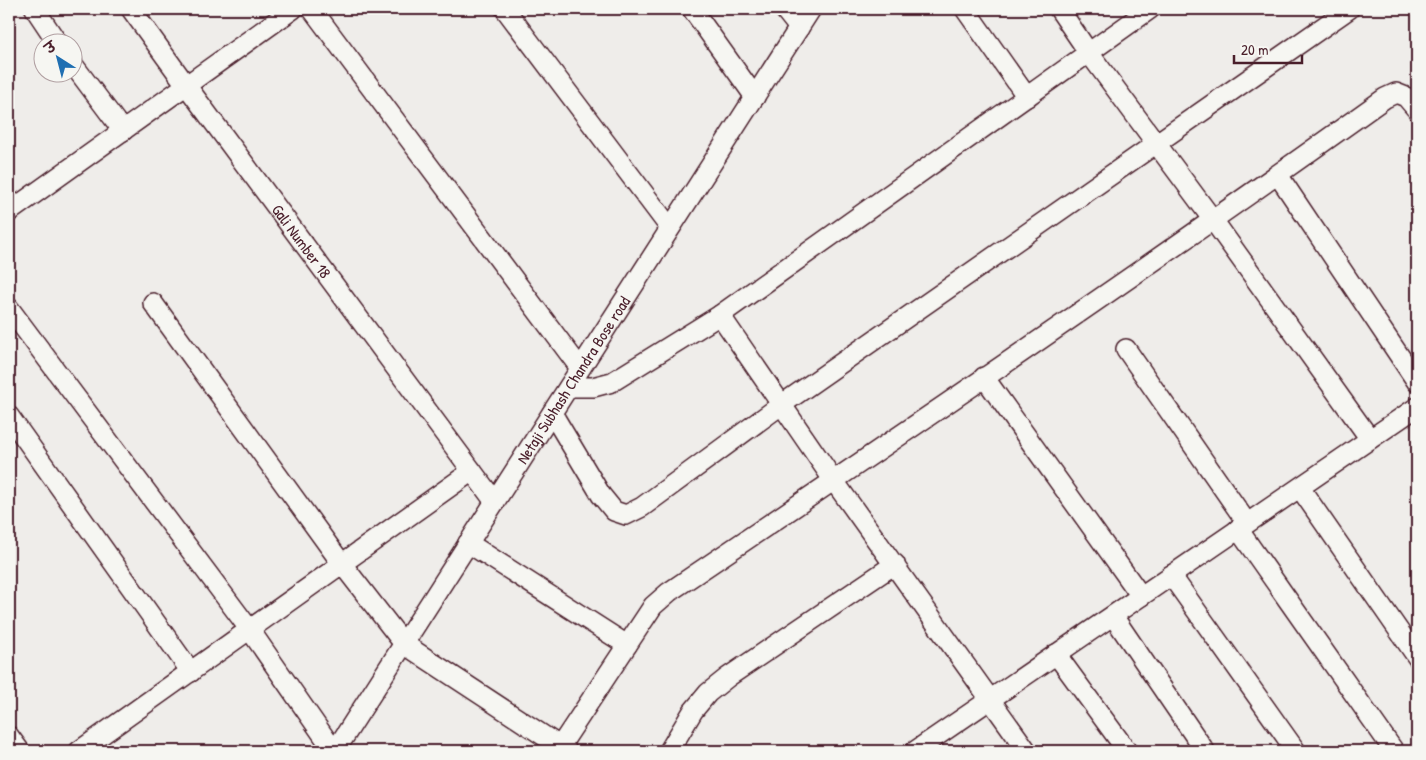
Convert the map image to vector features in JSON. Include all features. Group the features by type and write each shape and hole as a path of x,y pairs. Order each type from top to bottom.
{"street":[{"path":"35,9 50,32"},
{"name":"Gali Number 18","path":"131,9 495,502"},
{"path":"9,212 293,9"},
{"path":"312,9 580,368"},
{"path":"505,9 670,228"},
{"path":"692,9 755,97"},
{"path":"784,9 799,28"},
{"name":"Netaji Subhash Chandra Bose road","path":"335,751 811,9"},
{"path":"965,9 1026,97"},
{"path":"1058,9 1213,220 1370,439"},
{"path":"569,387 593,387 612,382 720,316 1150,9"},
{"path":"552,413 614,511 626,515 642,508 781,405 1349,9"},
{"path":"82,76 123,130"},
{"path":"153,303 342,564 404,644 561,750 653,606 669,592 984,378 1278,175 1385,98 1396,93 1406,97 1417,110"},
{"path":"1278,175 1417,382"},
{"path":"9,308 250,630 335,751"},
{"path":"720,316 834,481 1027,751"},
{"path":"1126,349 1394,751"},
{"path":"984,378 1141,596"},
{"path":"920,750 1056,654 1417,407"},
{"path":"9,416 191,672"},
{"path":"79,751 472,472"},
{"path":"1300,488 1417,657"},
{"path":"468,543 627,645"},
{"path":"669,751 693,711 728,677 894,564"},
{"path":"1171,575 1296,751"},
{"path":"1113,616 1205,751"},
{"path":"1056,654 1127,751"},
{"path":"9,736 20,751"}]}
